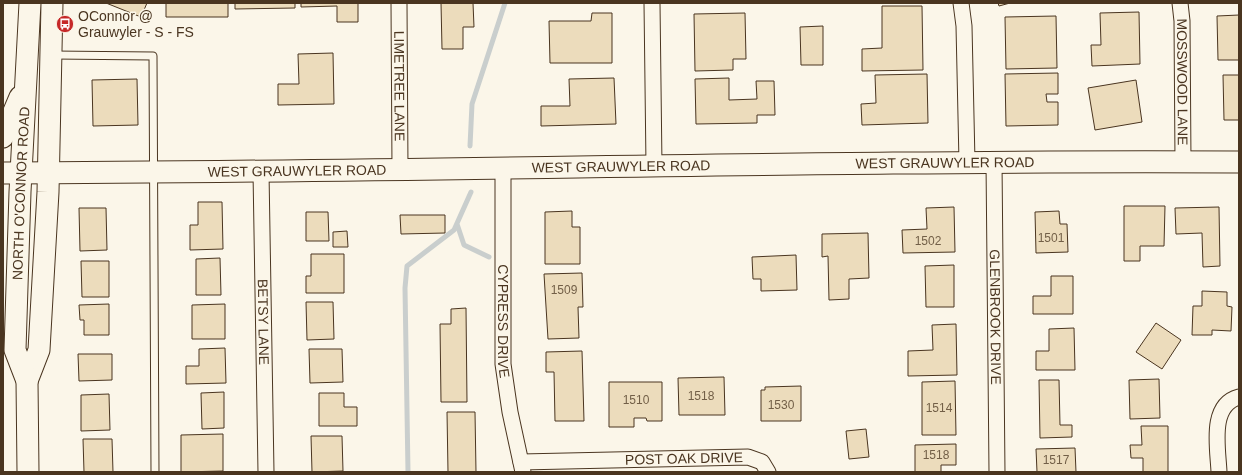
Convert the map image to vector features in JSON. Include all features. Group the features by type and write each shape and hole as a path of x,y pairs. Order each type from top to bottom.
{"main road":[{"name":"NORTH O'CONNOR ROAD","path":"28,472 27,381 15,350 12,173 27,77 30,3"},
{"name":"NORTH O'CONNOR ROAD","path":"27,381 39,350 49,173 52,3"},
{"path":"3,137 17,107 27,77"},
{"name":"WEST GRAUWYLER ROAD","path":"12,173 261,172 967,162 1239,162"}],"street":[{"name":"LIMETREE LANE","path":"399,3 400,170"},
{"path":"652,3 654,166"},
{"path":"961,3 964,26 967,162"},
{"name":"MOSSWOOD LANE","path":"1180,3 1182,21 1183,162"},
{"name":"GLENBROOK DRIVE","path":"994,162 997,472"},
{"name":"CYPRESS DRIVE","path":"503,168 503,364 510,412 522,467"},
{"name":"BETSY LANE","path":"261,172 266,472"},
{"path":"1219,472 1218,424 1221,411 1230,400 1239,397"},
{"name":"POST OAK DRIVE","path":"522,467 748,457 762,462 768,472"}],"lane":[{"path":"52,55 153,56 152,172 155,472"}],"building":[{"path":"106,3 147,3 141,17"},
{"path":"166,3 228,3 228,17 166,17"},
{"path":"235,3 295,3 295,8 235,9"},
{"path":"301,3 358,3 358,22 337,22 337,6 301,7"},
{"path":"441,3 473,3 474,27 463,27 463,49 442,49"},
{"path":"998,3 1010,3 999,6"},
{"path":"882,6 922,6 923,70 862,71 862,49 882,48"},
{"path":"1139,12 1140,64 1092,66 1091,45 1101,45 1100,13"},
{"path":"592,13 612,13 612,63 550,63 549,21 591,21"},
{"path":"745,13 746,59 733,59 733,70 695,71 694,14"},
{"path":"1239,15 1239,60 1218,60 1217,16"},
{"path":"1056,16 1057,68 1006,69 1005,17"},
{"path":"823,26 823,65 801,65 800,27"},
{"path":"333,53 334,104 278,105 278,84 299,84 298,54"},
{"path":"1058,73 1058,94 1046,94 1047,102 1058,102 1058,125 1006,126 1005,74"},
{"path":"927,74 928,123 862,125 861,104 876,103 875,75"},
{"path":"1223,75 1239,75 1239,120 1224,120"},
{"path":"614,78 616,124 541,126 541,106 570,106 569,79"},
{"path":"729,78 729,100 757,99 756,81 774,81 775,115 757,115 757,123 696,124 695,79"},
{"path":"137,79 138,125 93,126 92,80"},
{"path":"1136,80 1142,122 1095,130 1088,88"},
{"path":"198,202 222,202 223,249 190,250 190,225 198,225"},
{"path":"1124,206 1165,206 1164,246 1140,246 1140,261 1124,261"},
{"path":"954,207 955,252 903,253 902,230 927,229 926,208"},
{"path":"1219,207 1220,266 1203,267 1202,233 1176,234 1175,208"},
{"path":"79,208 106,208 107,250 80,251"},
{"path":"572,211 572,227 580,227 580,264 545,264 545,212"},
{"path":"1059,211 1060,224 1067,224 1068,252 1036,253 1035,212"},
{"path":"306,212 328,212 329,241 306,241"},
{"path":"400,215 445,215 445,233 401,234"},
{"path":"347,231 348,247 333,247 333,232"},
{"path":"868,233 869,278 849,279 849,299 829,300 828,256 822,257 822,234"},
{"path":"311,254 344,254 344,293 306,293 306,276 311,276"},
{"path":"796,255 797,290 761,291 761,279 753,279 752,257"},
{"path":"220,258 221,295 196,295 196,259"},
{"path":"81,261 109,261 109,297 82,297"},
{"path":"954,265 954,307 926,307 925,266"},
{"path":"582,273 583,307 578,307 579,338 548,339 544,274"},
{"path":"1051,276 1073,276 1073,314 1033,314 1033,296 1051,296"},
{"path":"1202,291 1227,292 1227,306 1232,307 1231,331 1212,330 1212,335 1192,335 1193,306 1202,306"},
{"path":"306,302 333,302 334,339 307,340"},
{"path":"109,304 109,335 84,335 84,320 80,320 79,305"},
{"path":"225,304 225,339 192,339 192,305"},
{"path":"466,308 467,402 441,402 440,324 451,324 451,309"},
{"path":"1156,323 1181,340 1162,369 1136,352"},
{"path":"956,324 957,375 908,376 908,351 933,350 932,325"},
{"path":"1074,328 1075,370 1036,370 1036,351 1049,351 1049,329"},
{"path":"225,348 226,383 186,384 186,366 199,366 199,349"},
{"path":"309,349 342,349 343,382 310,383"},
{"path":"582,351 584,421 555,421 554,372 546,372 546,352"},
{"path":"78,354 112,354 112,380 79,381"},
{"path":"724,377 725,415 679,415 678,378"},
{"path":"1159,379 1160,418 1130,419 1129,380"},
{"path":"1039,380 1059,380 1060,425 1072,425 1072,437 1040,438"},
{"path":"955,381 956,435 922,435 922,382"},
{"path":"609,382 662,382 662,421 647,421 646,418 634,418 634,427 609,427"},
{"path":"801,386 801,421 761,421 761,390 765,390 765,387"},
{"path":"224,392 224,428 202,429 201,393"},
{"path":"319,393 344,393 344,407 357,407 357,426 319,426"},
{"path":"109,394 110,430 81,431 81,395"},
{"path":"447,412 475,412 476,472 448,472"},
{"path":"1141,426 1168,426 1168,472 1143,472 1143,458 1131,458 1130,445 1142,445"},
{"path":"866,429 869,457 849,459 846,431"},
{"path":"223,434 223,471 181,472 181,435"},
{"path":"311,436 342,436 343,471 312,472"},
{"path":"83,439 112,439 113,472 84,472"},
{"path":"956,444 956,465 941,465 941,472 915,472 915,445"},
{"path":"1075,448 1076,472 1037,472 1036,449"}],"waterway":[{"path":"470,146 472,104 505,3"},
{"path":"408,472 405,288 407,266 454,230 471,192"},
{"path":"457,224 464,245 489,257"}],"place":[{"name":"OConnor @ Grauwyler - S - FS","path":"65,24"}]}
